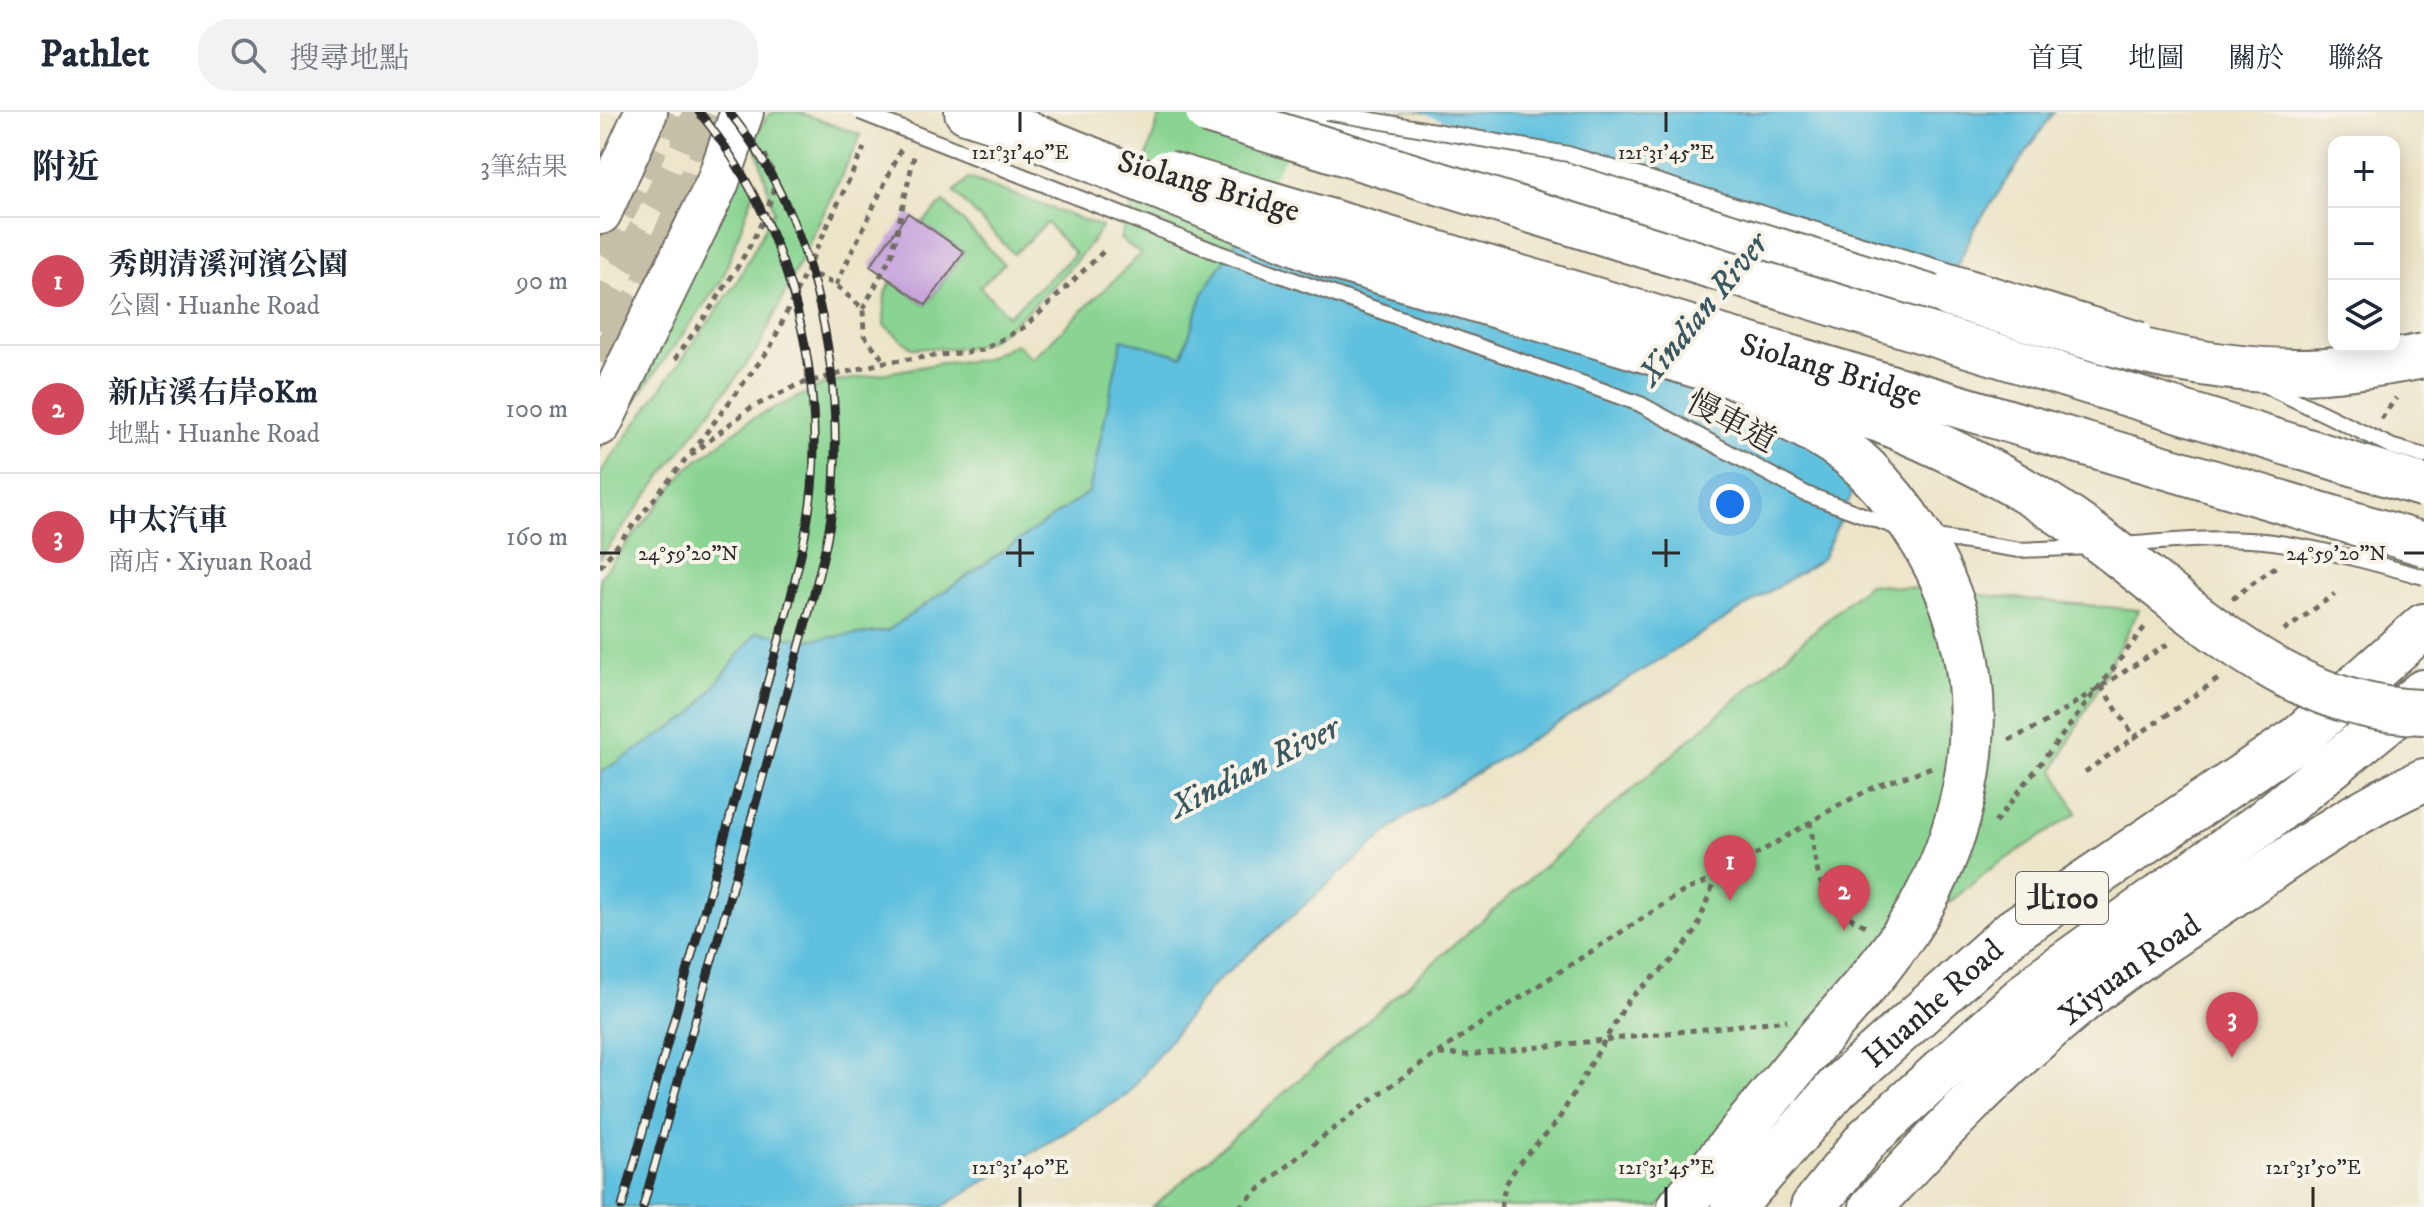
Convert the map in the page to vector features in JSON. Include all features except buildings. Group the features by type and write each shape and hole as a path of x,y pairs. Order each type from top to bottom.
{"highway":[{"path":"1246,112 1566,179 2100,341 2199,362 2296,371 2374,365 2424,356"},
{"path":"1007,125 1303,247 1823,401 1951,449 2088,532 2226,640 2274,670 2329,695 2387,712 2424,712"},
{"path":"1533,316 1749,398 1814,430 1863,466 1905,513 1935,564 1955,611 1968,667 1974,734 1966,790 1951,844 1921,906 1891,951 1798,1038 1680,1207"},
{"name":"Huanhe Road","path":"1733,1207 1838,1087 2013,931 2296,740 2424,626"},
{"name":"Huanhe Road","path":"1813,1207 1868,1138 2041,981 2261,824 2424,691"}],"main road":[{"path":"600,213 646,112"},
{"name":"Siolang Bridge","path":"966,112 2424,544"},
{"name":"Siolang Bridge","path":"1207,112 2424,486"},
{"path":"604,415 717,184 752,129"},
{"name":"Xiyuan Road","path":"1871,1207 1935,1138 2057,1023 2193,923 2323,835 2385,797 2424,780"}],"lane":[{"name":"慢車道","path":"860,112 1219,253 1640,404 1806,494 1883,524 1950,541 2020,550 2188,539 2271,542 2358,558 2424,577"},
{"path":"1326,112 1568,154 2155,334"},
{"path":"2180,343 2339,423 2424,456"}],"path":[{"path":"670,366 732,279 769,201 774,176 752,129"},
{"path":"600,567 770,348 864,148"},
{"path":"885,362 864,335 863,309 892,254 915,151"},
{"path":"836,285 896,162"},
{"path":"685,460 749,409 797,385 885,362 983,350 1026,326 1106,249"},
{"path":"805,270 836,285 863,309"},
{"path":"2273,640 2335,594"},
{"path":"1986,835 2155,614"},
{"path":"2085,772 2223,676"},
{"path":"2101,686 2136,739"},
{"path":"1810,821 1817,880 1832,902 1852,920 1878,932"},
{"path":"1239,1207 1307,1146 1438,1054 1686,890 1715,879"},
{"path":"1438,1054 1798,1038"}],"green space":[{"path":"798,112 861,135 759,347 600,558 600,474 737,282 774,211 754,139 768,115"},
{"path":"1161,112 1319,112 1203,294 1182,356 1122,340 1089,492 887,631 807,640 757,632 692,715 600,773 600,577 687,469 750,420 825,384 942,363 982,360 1016,344 1032,359 1141,254 1120,239"},
{"path":"745,164 756,186 722,280 600,449 600,435"},
{"path":"969,178 1102,227 1047,292 995,336 981,344 965,347 912,348 884,325 885,293 891,281 926,305 964,252 922,223 944,202 1004,264 980,287 1008,316 1075,254 1047,223 1014,254 954,192"},
{"path":"1868,584 2139,610 2054,770 2077,813 1992,868 1910,934 1659,1207 1153,1207"}],"water":[{"name":"Xindian River","path":"1319,112 2054,112 1975,227 1822,559 1404,818 1212,986 1127,1095 942,1207 600,1207 600,773 692,715 757,632 807,640 887,631 1089,492 1122,339 1182,356 1203,294"}],"pier":[{"path":"1315,112 1418,112 1955,282 1894,413 1234,237"}],"tunnel":[{"path":"600,254 670,112"},
{"path":"600,330 692,149 705,112"},
{"path":"600,362 640,296 714,135"}],"railway":[{"path":"622,1207 788,608 812,488 814,439 811,389 804,339 792,290 754,196 699,112"},
{"path":"643,1207 809,612 833,502 833,388 816,289 782,195 758,152 729,112"}],"place":[{"name":"秀朗清溪河濱公園","path":"1730,901"},
{"name":"新店溪右岸0Km","path":"1844,931"},
{"name":"中太汽車","path":"2232,1058"}]}
